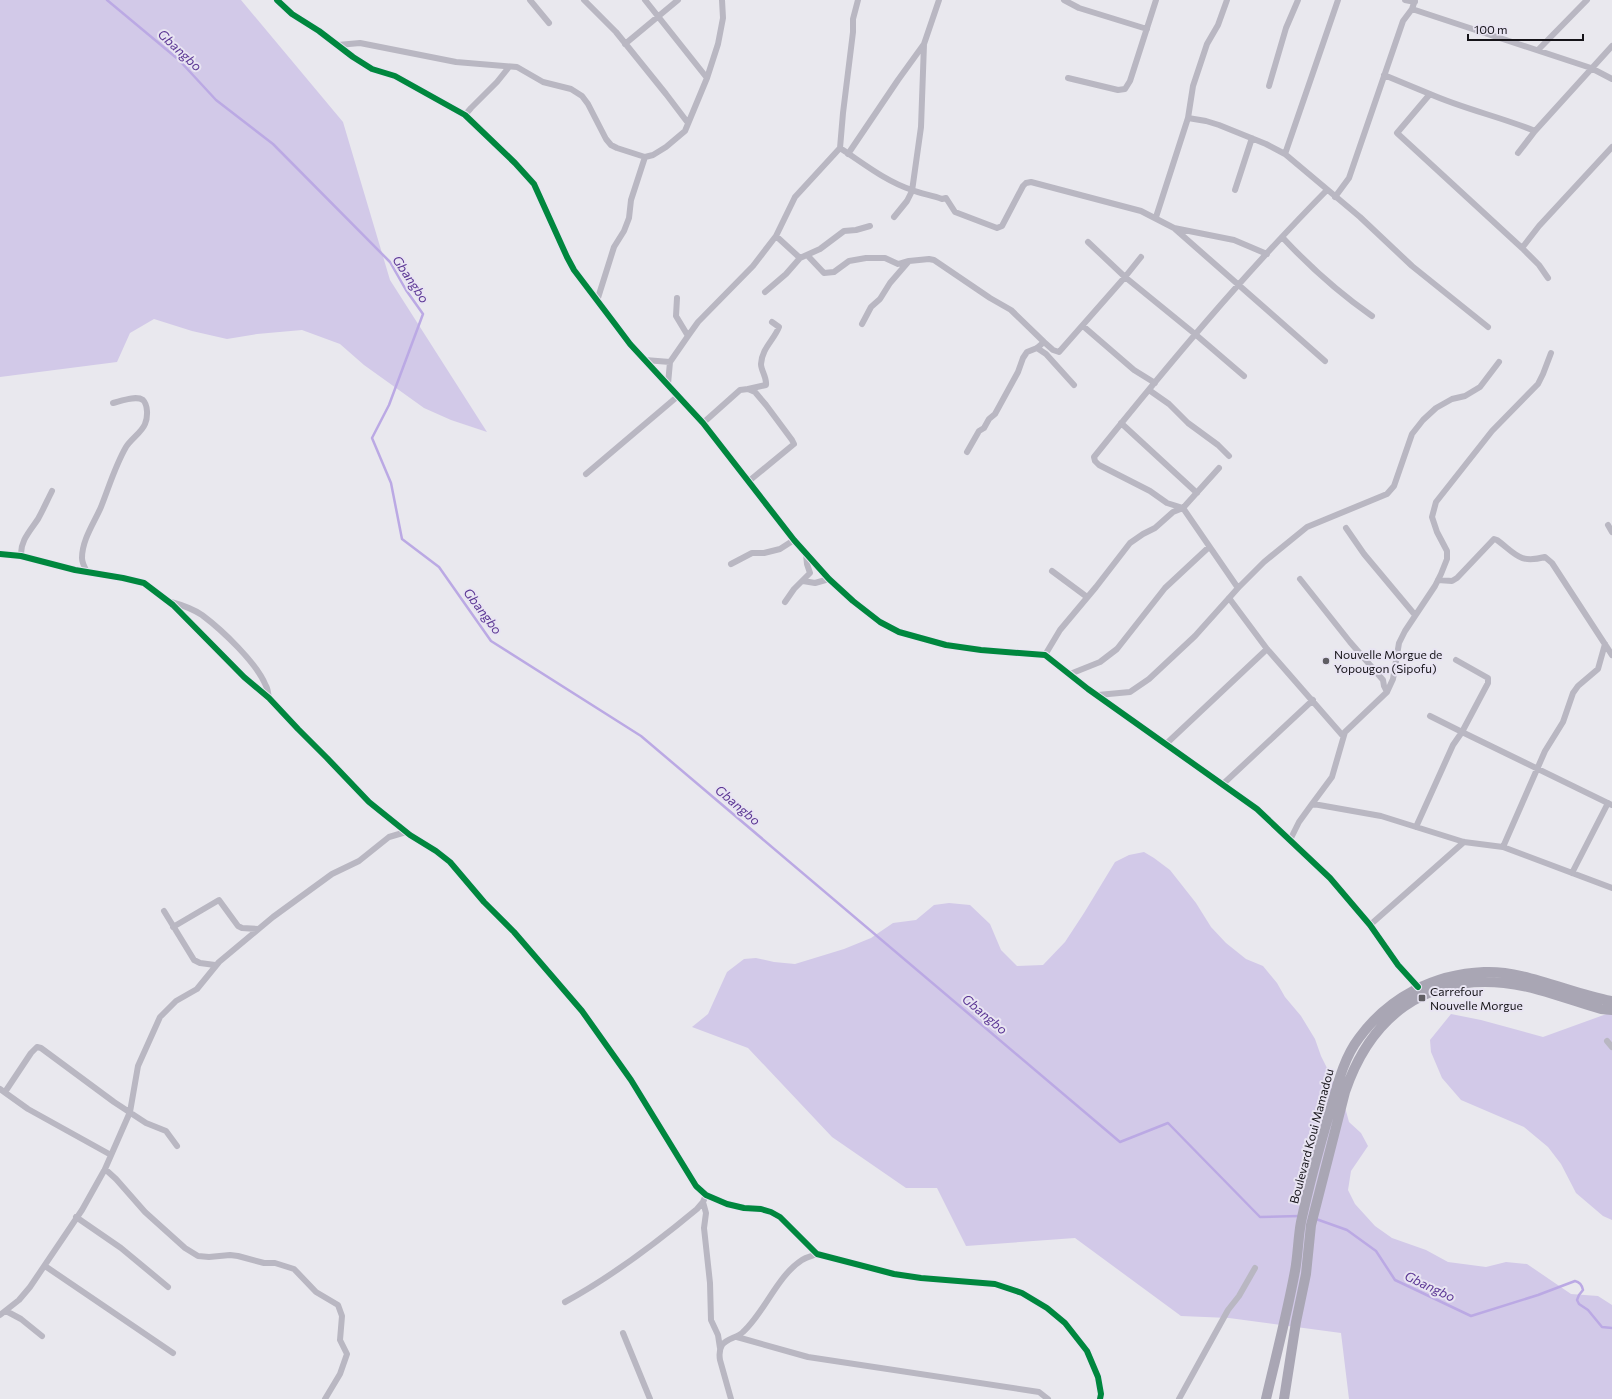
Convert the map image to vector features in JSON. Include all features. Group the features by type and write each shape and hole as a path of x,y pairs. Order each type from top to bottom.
{"main road":[{"name":"Boulevard Koui Mamadou","path":"1266,1399 1335,1093 1343,1068 1358,1039 1377,1017 1399,998 1418,987 1433,981 1456,975 1486,972 1526,978 1593,998 1612,1001"},
{"name":"Boulevard Koui Mamadou","path":"1311,1204 1352,1071 1366,1046 1384,1022 1409,1004 1431,992 1448,986 1472,982 1505,983 1534,989 1601,1009 1612,1010"},
{"name":"Boulevard Koui Mamadou","path":"1284,1399 1296,1322 1306,1274 1306,1224"}],"street":[{"path":"277,0 292,14 372,69 395,76 465,116 528,176 543,202 574,270 597,301 630,344 703,422 794,540 829,579 880,622 899,632 946,645 981,650 1045,655 1098,695 1257,809 1330,878 1370,926 1398,965 1418,987"},
{"path":"530,0 549,23"},
{"path":"584,0 616,32 688,123"},
{"path":"646,0 707,78"},
{"path":"625,44 678,0"},
{"path":"338,45 360,43 456,62 509,67 523,70 543,82 571,89 582,96 588,104 606,139 611,145 645,157 653,155 677,139 685,130 707,78 718,44 723,18 722,0"},
{"path":"668,384 670,362 698,322 753,266 776,236 796,198 840,148 842,113 853,32 853,18 858,0"},
{"path":"894,217 907,201 912,191 921,127 924,44 939,0"},
{"path":"1064,0 1079,8 1147,29"},
{"path":"1068,78 1118,90 1126,89 1130,81 1156,0"},
{"path":"1156,217 1188,118 1193,86 1206,44 1218,25 1227,0"},
{"path":"1269,86 1286,28 1298,0"},
{"path":"1285,154 1338,0"},
{"path":"1335,197 1349,178 1403,21 1412,9 1415,1 1405,0"},
{"path":"1538,50 1587,0"},
{"path":"1412,9 1591,68 1612,79"},
{"path":"848,154 924,44"},
{"path":"1518,153 1535,131 1612,46"},
{"path":"465,116 509,67"},
{"path":"1384,75 1452,104 1514,122 1535,131"},
{"path":"1430,94 1397,133 1522,248 1548,278"},
{"path":"1188,118 1206,121 1252,138 1285,154 1360,217 1412,266 1488,327"},
{"path":"1235,190 1252,138"},
{"path":"1522,248 1539,226 1612,147"},
{"path":"840,148 875,172 912,191 946,198 955,212 997,228 1002,226 1023,186 1026,183 1031,182 1142,211 1156,217 1174,228 1325,361"},
{"path":"597,301 614,247 630,218 631,200 645,157"},
{"path":"1238,588 1183,508 1167,503 1150,491 1099,465 1095,461 1094,457 1195,334 1282,237 1327,190"},
{"path":"766,292 786,274 800,258 820,249 844,231 856,230 870,226"},
{"path":"1174,228 1234,240 1267,254"},
{"path":"776,236 800,258"},
{"path":"1282,237 1304,260 1336,289 1372,316"},
{"path":"1088,242 1125,277 1244,376"},
{"path":"807,255 824,274 834,272 849,261 866,258 886,258 898,264 909,260 934,260 990,298 1011,310 1044,342 1059,352 1141,257"},
{"path":"862,324 871,308 880,299 890,283 909,260"},
{"path":"677,298 676,316 688,336"},
{"path":"703,422 740,390 766,385 767,380 761,365 763,353 779,327 772,322"},
{"path":"1083,326 1134,370 1155,383"},
{"path":"967,452 979,431 984,428 989,419 995,414 1027,352 1037,348 1044,342"},
{"path":"1037,348 1046,354 1074,385"},
{"path":"1290,840 1299,822 1332,777 1343,736 1351,725 1387,692 1394,679 1398,644 1438,580 1447,559 1447,551 1437,532 1432,517 1436,502 1492,431 1538,384 1551,353"},
{"path":"645,360 670,362"},
{"path":"1098,695 1130,692 1149,679 1195,636 1238,588 1264,562 1307,527 1386,494 1394,486 1412,434 1423,420 1436,408 1452,399 1465,396 1480,387 1499,362"},
{"path":"748,389 755,392 766,405 794,444 749,480"},
{"path":"1149,390 1169,404 1188,423 1218,445 1229,456"},
{"path":"586,474 678,396"},
{"path":"87,572 82,560 83,549 87,537 126,447 144,426 146,421 146,406 144,401 138,398 114,403"},
{"path":"1121,423 1198,493"},
{"path":"1045,655 1060,630 1130,543 1155,528 1173,512 1183,508 1219,468"},
{"path":"21,556 21,546 38,519 52,491"},
{"path":"1608,525 1612,532"},
{"path":"1346,528 1364,554 1415,615"},
{"path":"731,564 752,553 764,553 780,549 794,540"},
{"path":"1438,580 1452,581 1457,578 1494,540 1497,540 1524,560 1545,557 1552,563 1612,655"},
{"path":"1070,674 1100,662 1117,649 1165,588 1209,547"},
{"path":"0,554 21,556 87,572 144,583 168,601 244,677 269,698 370,802 406,832 436,851 455,868 484,902 514,932 571,997 632,1080 696,1186 706,1195 727,1204 744,1208 761,1208 771,1212 780,1217 816,1254 894,1274 921,1278 995,1284 1022,1293 1047,1308 1065,1322 1087,1351 1098,1377 1101,1394 1100,1399"},
{"path":"785,602 794,589 810,572 806,554"},
{"path":"1052,571 1087,597"},
{"path":"803,581 815,583 829,579"},
{"path":"1300,579 1350,642 1383,680 1387,692"},
{"path":"1229,598 1267,649 1343,736"},
{"path":"168,601 182,605 201,615 225,635 255,668 267,686 269,698"},
{"path":"1503,847 1545,751 1563,722 1573,693 1598,669 1605,644"},
{"path":"1166,744 1267,649"},
{"path":"1416,826 1453,745 1462,732 1488,683 1488,678 1456,660"},
{"path":"1224,784 1313,700"},
{"path":"1430,716 1610,804 1572,873"},
{"path":"1312,804 1382,816 1464,842 1503,847 1612,888"},
{"path":"393,822 397,833"},
{"path":"0,1315 24,1295 45,1266 104,1170 130,1112 138,1066 155,1025 160,1017 176,1002 188,995 200,985 215,966 258,929 332,874 359,861 389,837 397,833 406,832"},
{"path":"1370,926 1464,842"},
{"path":"173,927 219,900 238,926 242,928 258,929"},
{"path":"164,912 196,962 215,966"},
{"path":"1607,1041 1612,1047"},
{"path":"111,1156 28,1108 2,1090 37,1047 41,1048 98,1091 130,1112 150,1125 166,1131 177,1146"},
{"path":"104,1170 116,1179 145,1212 185,1248 198,1256 209,1257 230,1255 264,1263 275,1263 288,1266 299,1273 316,1292 338,1305 342,1316 340,1340 347,1354 340,1374 324,1399"},
{"path":"565,1302 591,1288 624,1267 674,1229 703,1202 706,1195"},
{"path":"703,1202 706,1213 704,1228 710,1283 711,1320 718,1335 720,1360 731,1399"},
{"path":"76,1217 121,1248 168,1287"},
{"path":"720,1348 728,1340 737,1337 752,1323 789,1272 802,1260 816,1254"},
{"path":"45,1266 173,1354"},
{"path":"1179,1399 1228,1310 1239,1296 1255,1268"},
{"path":"6,1311 21,1319 42,1336"},
{"path":"623,1334 650,1399"},
{"path":"737,1337 808,1357 1039,1392 1048,1399"}],"shaded area":[{"path":"0,0 241,0 343,122 390,280 487,432 451,420 424,408 364,365 340,344 302,330 257,334 227,339 192,331 154,319 130,333 117,362 0,377"},
{"path":"1144,852 1170,870 1196,903 1211,927 1226,943 1246,959 1263,966 1277,983 1285,997 1301,1016 1315,1039 1321,1056 1343,1100 1349,1122 1361,1133 1368,1146 1351,1171 1348,1190 1355,1204 1375,1226 1392,1238 1426,1250 1448,1262 1486,1267 1506,1262 1527,1264 1571,1294 1598,1296 1612,1305 1612,1399 1349,1399 1341,1333 1229,1318 1181,1316 1075,1238 966,1246 937,1188 906,1188 832,1137 748,1048 692,1027 708,1014 727,972 744,959 756,958 774,962 795,964 844,949 871,938 893,923 916,920 934,905 949,903 970,905 990,924 1001,950 1017,966 1043,965 1065,942 1115,862 1129,855"},
{"path":"1612,1012 1612,1220 1603,1216 1576,1193 1561,1164 1548,1147 1524,1127 1461,1100 1442,1078 1431,1052 1430,1040 1451,1014 1481,1020 1543,1037"}],"waterway":[{"name":"Gbangbo","path":"107,0 179,60 216,100 273,144 390,262 406,290 423,314 389,405 372,438 391,483 402,539 439,567 491,641 641,736 1120,1142 1168,1123 1260,1217 1300,1216"},
{"name":"Gbangbo","path":"1316,1219 1347,1230 1376,1251 1395,1280 1471,1316 1538,1295 1575,1281 1580,1284 1583,1290 1577,1300 1579,1304 1588,1310 1602,1327 1612,1328"}],"cycle path":[{"path":"277,0 292,14 319,31 353,57 372,69 395,76 465,115 515,163 534,184 574,270 630,344 703,423 794,540 829,579 853,601 880,622 899,632 946,645 981,650 1045,655 1088,689 1257,809 1330,878 1370,925 1398,965 1418,987"},
{"path":"0,554 21,556 75,570 144,583 173,605 244,677 269,698 369,802 410,835 436,851 450,862 484,902 514,932 582,1011 631,1080 696,1186 706,1195 727,1204 771,1212 780,1217 817,1254 894,1274 921,1278 995,1284 1022,1293 1047,1308 1065,1323 1087,1351 1098,1377 1101,1394 1100,1399"}],"place":[{"name":"Nouvelle Morgue de Yopougon (Sipofu)","path":"1326,661"},
{"name":"Carrefour Nouvelle Morgue","path":"1422,998"}]}
